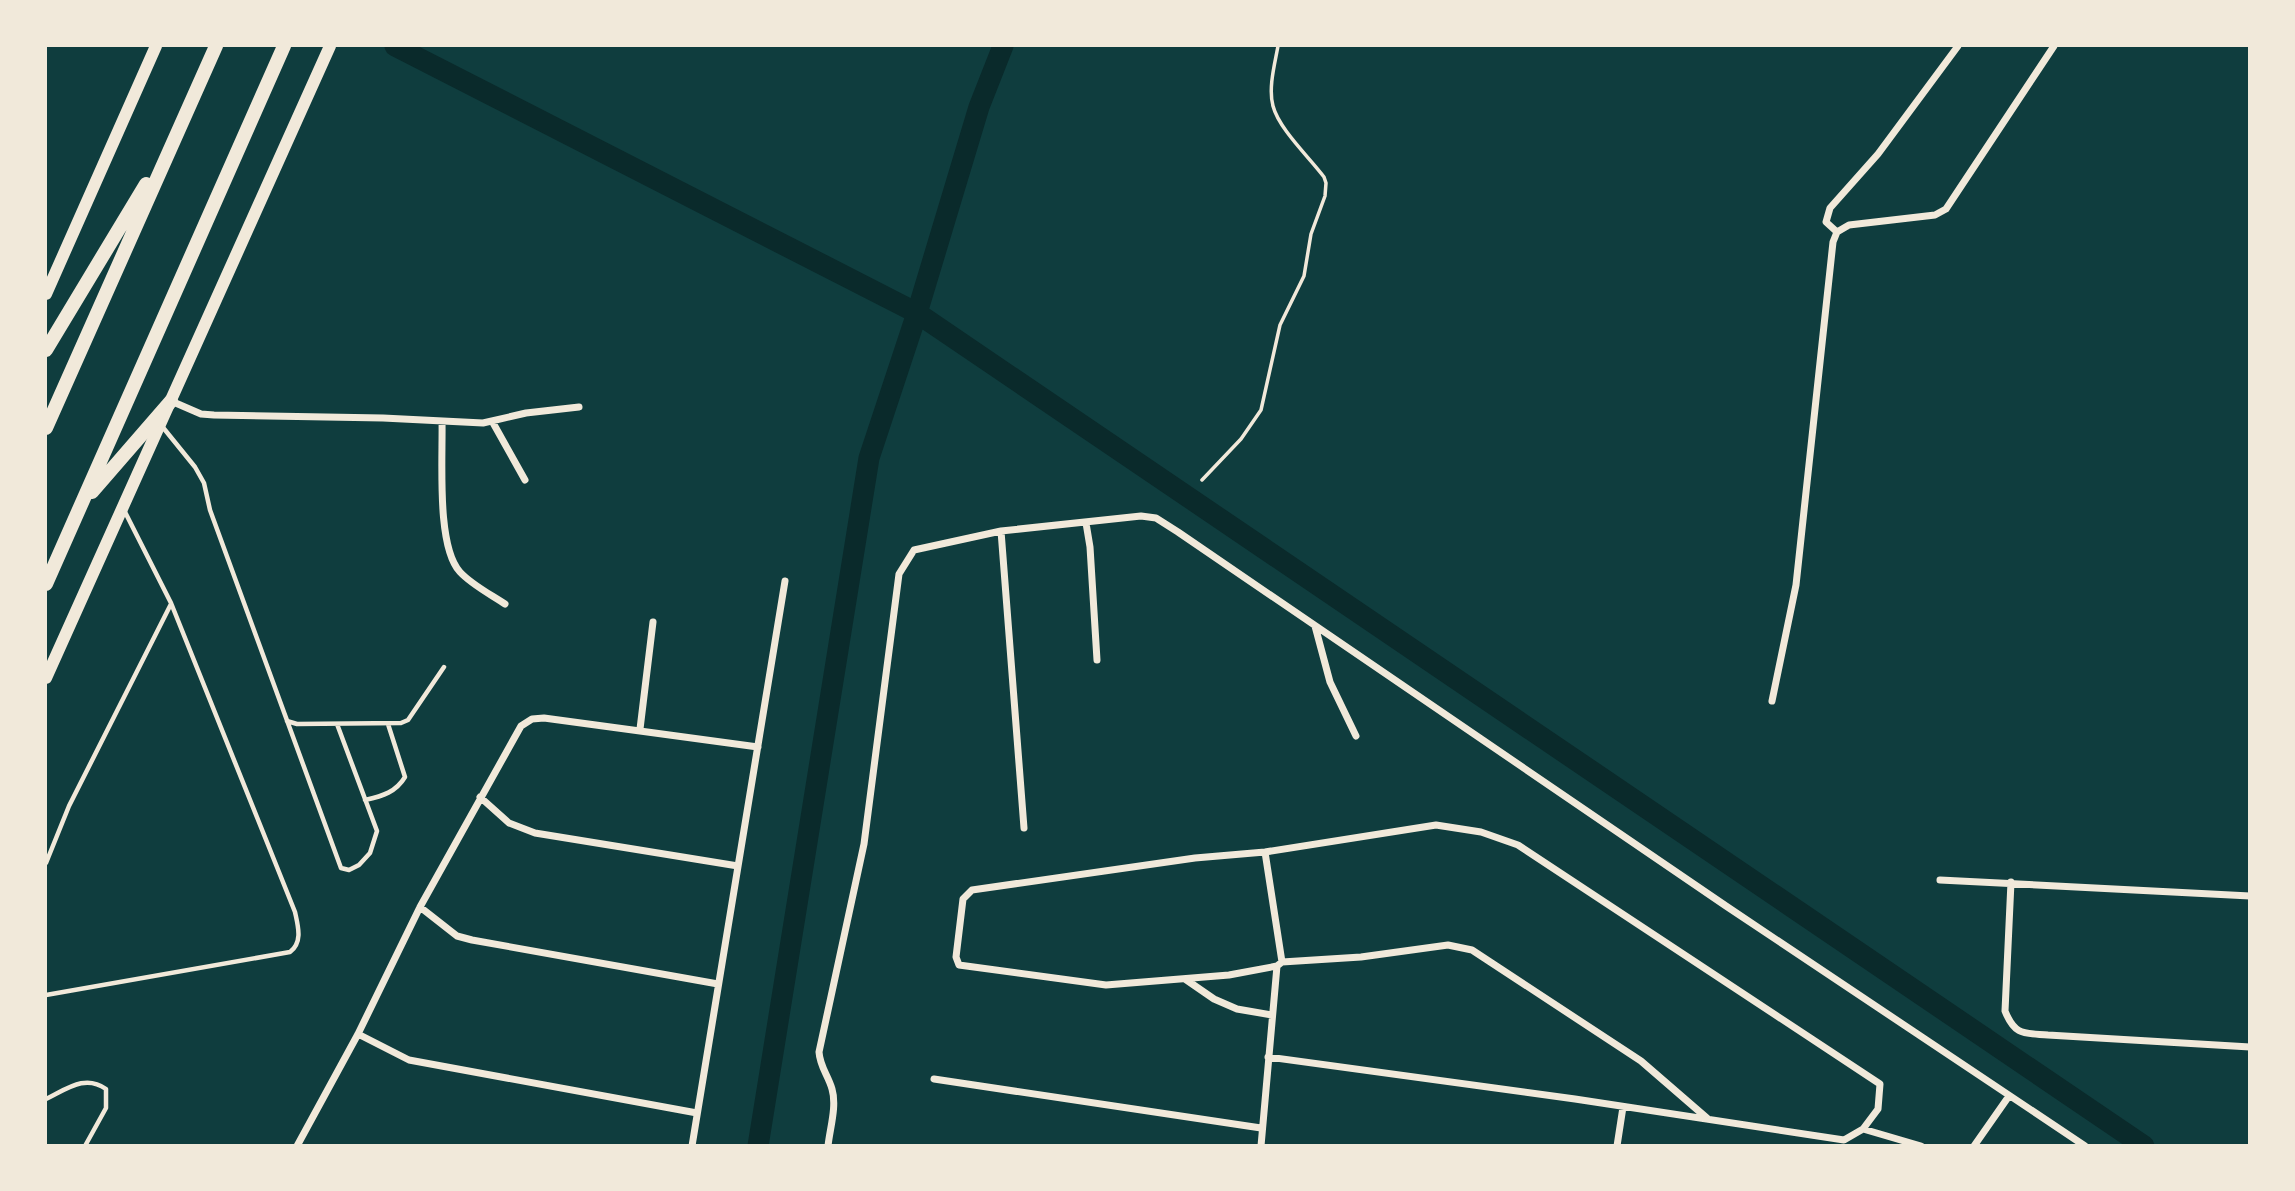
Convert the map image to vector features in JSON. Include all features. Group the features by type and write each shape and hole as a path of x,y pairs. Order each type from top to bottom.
{"highway":[{"path":"46,428 216,46"},
{"path":"46,584 284,46"},
{"path":"46,350 178,131"},
{"path":"81,505 171,401"}],"main road":[{"path":"46,293 156,46"},
{"path":"46,678 330,46"}],"street":[{"path":"1836,232 1826,222 1830,208 1878,154 1958,46"},
{"path":"1772,701 1796,585 1836,232 1849,225 1935,215 1946,209 2054,46"},
{"path":"171,401 201,414 214,415 483,423 526,413 579,407"},
{"path":"442,421 444,524 452,560 471,582 505,604"},
{"path":"492,421 526,480"},
{"path":"828,1146 832,1088 821,1067 819,1052 864,844 899,575 914,550 1001,531 1140,516 1156,518 2085,1146"},
{"path":"1086,523 1097,660"},
{"path":"1001,531 1024,828"},
{"path":"692,1146 785,581"},
{"path":"639,729 653,622"},
{"path":"1315,625 1330,682 1356,736"},
{"path":"299,1145 358,1034 420,907 522,726 532,719 544,718 758,747"},
{"path":"480,797 509,823 535,833 738,866"},
{"path":"1268,1057 1562,1097 1844,1140 1863,1129 1878,1109 1880,1084 1518,845 1481,832 1436,825 1265,852 1195,858 1041,879 972,890 963,900 956,957 963,968 1107,985 1229,975 1279,964 1361,957 1448,945 1472,950 1641,1061 1707,1119"},
{"path":"1261,1146 1279,964 1265,852"},
{"path":"1940,880 2249,896"},
{"path":"2011,882 2005,1011 2011,1026 2022,1033 2249,1047"},
{"path":"420,907 457,936 472,940 718,984"},
{"path":"1185,979 1214,999 1237,1009 1272,1015"},
{"path":"358,1034 409,1060 697,1113"},
{"path":"934,1079 1261,1128"},
{"path":"1974,1146 2009,1096"},
{"path":"1617,1146 1623,1108"},
{"path":"1863,1129 1921,1146"}],"lane":[{"path":"160,424 195,467 204,483 210,510 341,868 349,870 359,865 370,853 377,831 337,724"},
{"path":"46,995 290,952 296,948 299,939 295,912 171,603 123,507"},
{"path":"46,863 69,806 171,603"},
{"path":"287,721 297,724 401,723 408,720 444,667"},
{"path":"365,800 386,796 400,785 405,776 388,724"},
{"path":"46,1098 87,1081 98,1083 106,1089 106,1108 85,1146"}],"path":[{"path":"1202,480 1241,439 1261,410 1277,334 1304,276 1311,234 1325,196 1324,177 1287,130 1273,106 1272,86 1278,46"}],"waterway":[{"path":"395,46 917,313 2144,1146"},
{"path":"758,1146 869,458 917,313 979,107 1003,46"}]}
